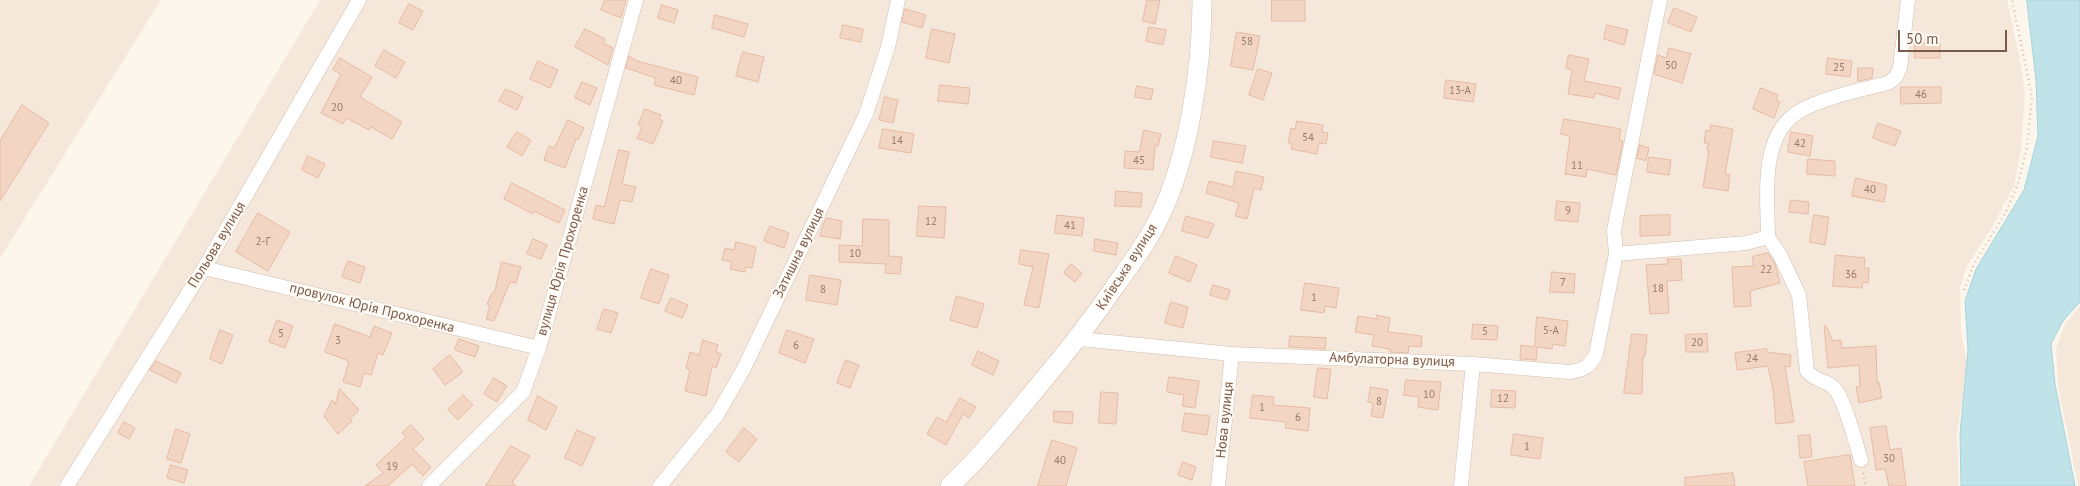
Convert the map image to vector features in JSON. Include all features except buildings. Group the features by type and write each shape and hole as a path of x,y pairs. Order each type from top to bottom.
{"street":[{"name":"Польова вулиця","path":"67,486 204,268 359,0"},
{"name":"вулиця Юрія Прохоренка","path":"429,486 524,392 539,348 636,0"},
{"name":"Затишна вулиця","path":"660,486 717,415 743,370 866,114 888,47 898,0"},
{"name":"Київська вулиця","path":"950,486 971,466 1079,339 1144,245 1160,218 1176,178 1186,140 1195,89 1202,0"},
{"name":"Амбулаторна вулиця","path":"1079,339 1232,354 1473,364 1570,372 1580,370 1591,364 1596,354 1616,254 1614,230 1660,0"},
{"path":"1861,460 1840,396 1833,386 1813,379 1807,372 1799,295 1780,254 1768,237 1770,158 1779,132 1794,115 1830,99 1888,83 1896,77 1900,68 1908,0"},
{"path":"1616,254 1746,244 1768,237"},
{"name":"провулок Юрія Прохоренка","path":"204,268 539,348"},
{"name":"Нова вулиця","path":"1218,486 1232,354"},
{"path":"1462,486 1473,364"}],"path":[{"path":"1964,290 1974,264 2005,214 2018,184 2027,147 2032,97 2012,0"}],"shaded area":[{"path":"0,0 161,0 0,258"},
{"path":"320,0 2007,0 2021,65 2025,94 2021,149 2014,186 1991,229 1967,266 1960,288 1961,333 1968,364 1957,433 1959,486 29,486"},
{"path":"2080,306 2080,486 2078,486 2058,386 2056,348 2065,324"}],"water":[{"path":"2027,0 2080,0 2080,302 2063,321 2051,344 2055,384 2075,486 1961,486 1960,434 1968,350 1965,301 1976,269 2024,190 2038,136 2036,80"}]}
